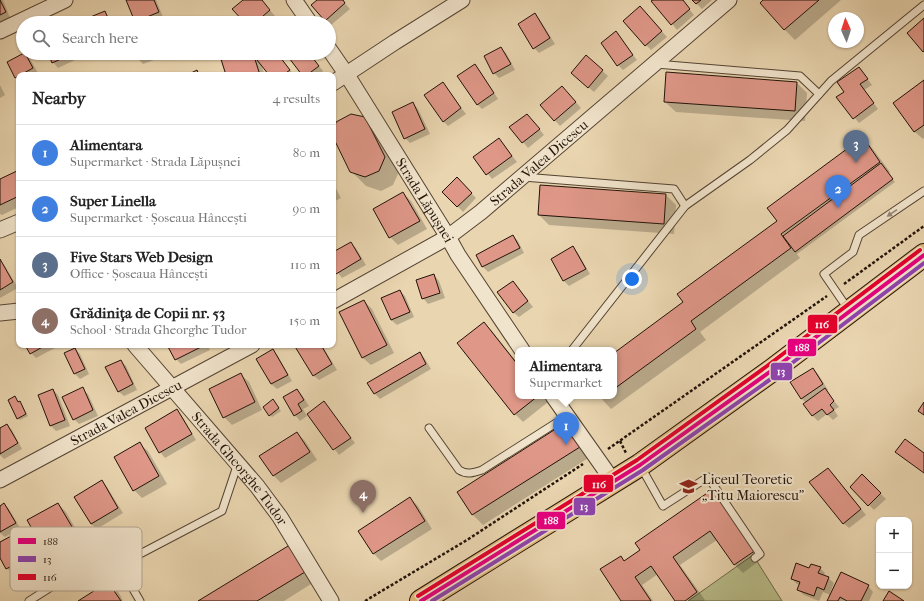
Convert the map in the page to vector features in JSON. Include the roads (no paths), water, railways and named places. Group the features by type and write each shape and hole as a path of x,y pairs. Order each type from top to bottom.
{"main road":[{"path":"421,601 640,464 771,371 924,255"}],"street":[{"path":"31,16 65,0"},
{"path":"294,0 305,16"},
{"path":"336,81 394,42 462,0"},
{"name":"Strada Valea Dicescu","path":"336,299 448,237 488,207 728,0"},
{"path":"0,31 16,23"},
{"name":"Strada Lăpușnei","path":"336,59 347,74 470,274 520,347"},
{"path":"0,230 16,223"},
{"path":"0,313 16,311"},
{"name":"Strada Gheorghe Tudor","path":"138,348 257,486 280,518 330,601"},
{"name":"Strada Valea Dicescu","path":"0,480 246,348"},
{"path":"555,399 613,481"}],"lane":[{"path":"574,347 685,206 750,160 787,130 831,81 924,5"},
{"path":"654,63 800,76 819,94"},
{"path":"523,177 674,189 685,206"},
{"path":"849,311 824,274 853,252 858,235 924,191"},
{"path":"429,428 459,470 464,473 472,473 482,470 567,416"},
{"path":"142,553 222,511 238,464"},
{"path":"640,464 663,506 708,476 760,554 755,558"},
{"path":"30,601 45,591"},
{"path":"134,591 140,601"}],"place":[{"name":"Five Stars Web Design","path":"856,163"},
{"name":"Super Linella","path":"838,208"},
{"name":"Alimentara","path":"566,445"},
{"name":"Liceul Teoretic „Titu Maiorescu”","path":"689,487"},
{"name":"Grădinița de Copii nr. 53","path":"363,513"}]}
